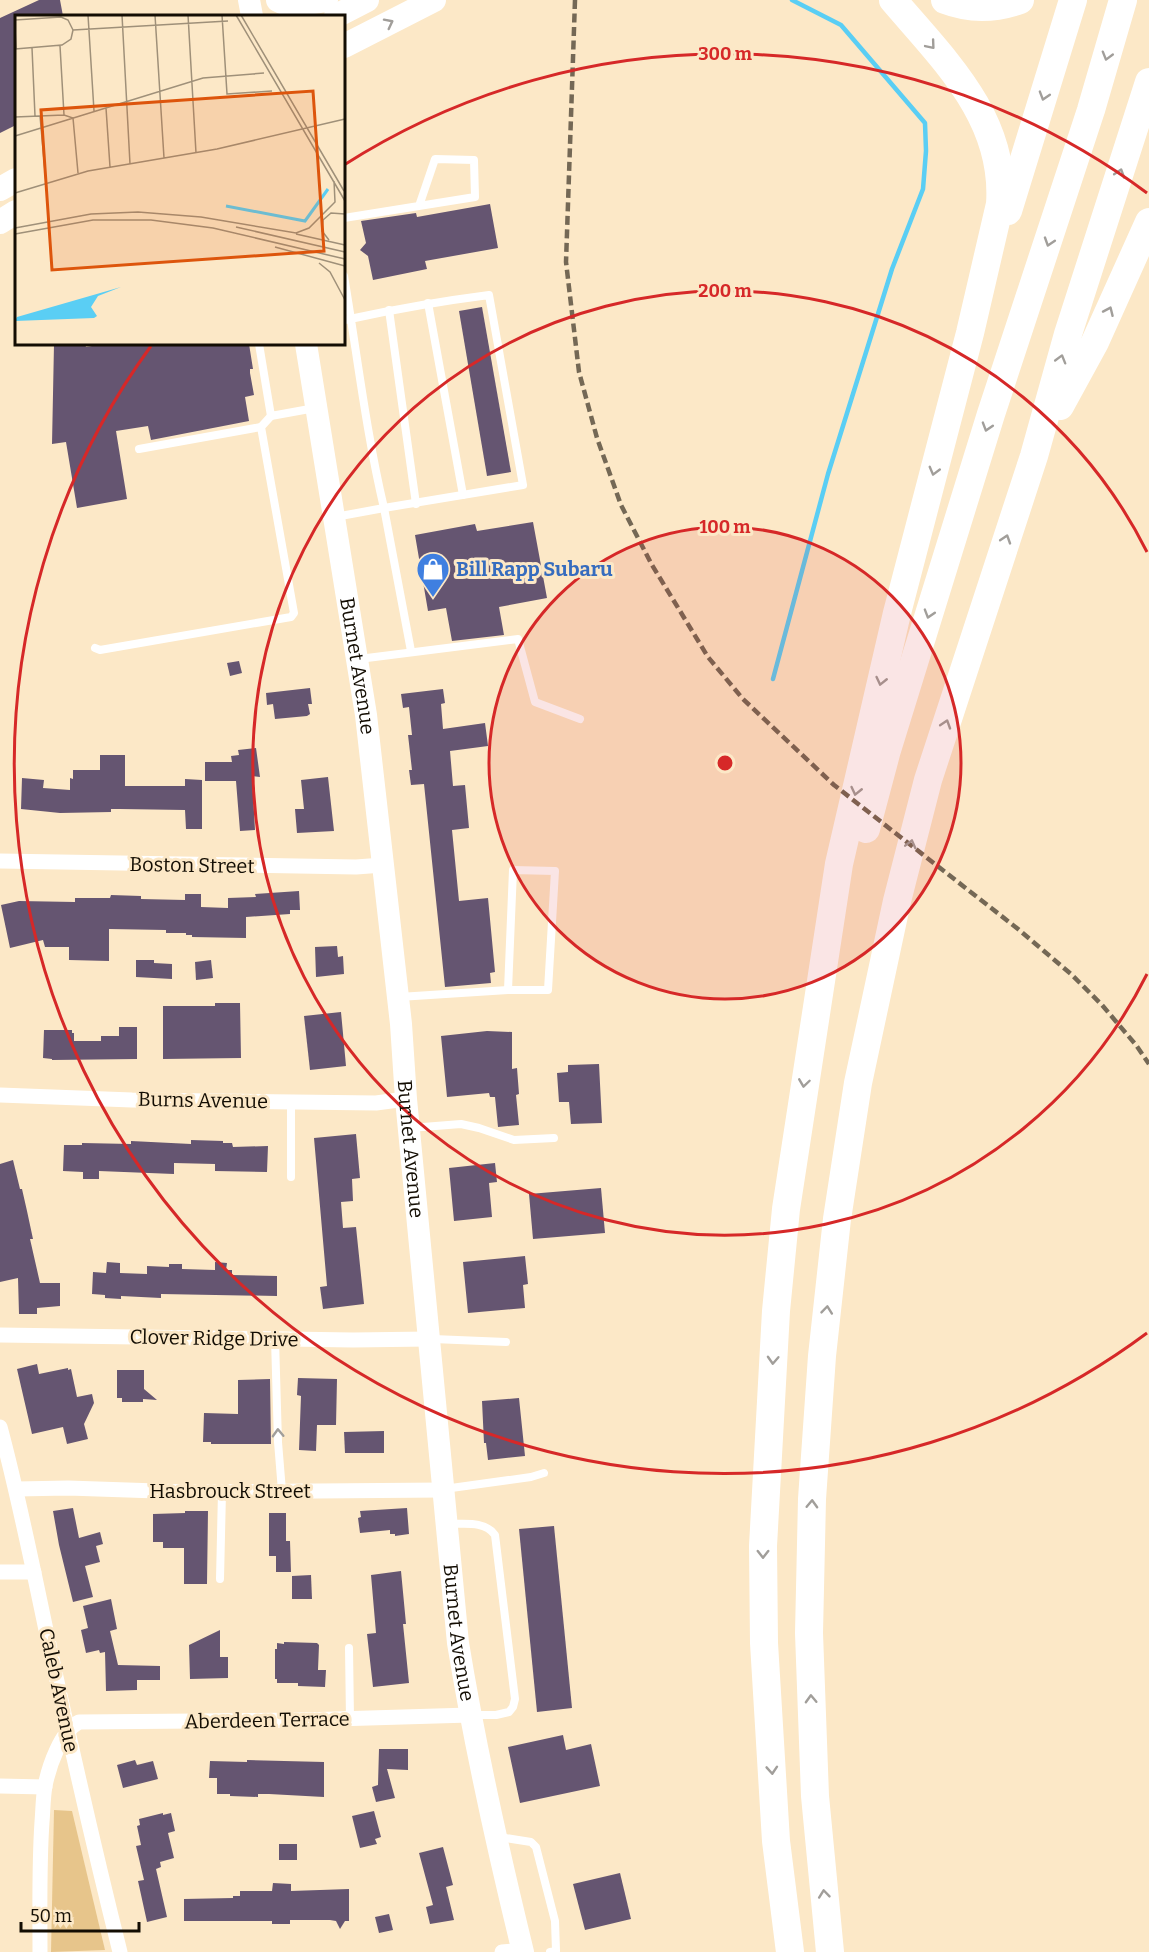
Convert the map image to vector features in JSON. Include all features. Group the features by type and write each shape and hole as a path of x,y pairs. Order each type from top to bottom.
{"highway":[{"path":"878,742 897,613 970,333 1000,204 1001,188 993,143 972,96 894,0"},
{"path":"945,0 985,8 1002,6 1020,0"},
{"path":"970,333 1073,0"},
{"path":"790,1952 776,1841 764,1643 763,1546 775,1322 784,1220 813,1025 847,866 878,742 991,414 1091,110 1123,0"},
{"path":"830,1952 814,1796 809,1633 812,1499 822,1356 837,1219 858,1083 897,901 928,780 1034,456 1068,334 1149,82"},
{"path":"1034,456 1095,342 1149,222"}],"main road":[{"path":"278,0 291,6 326,0"},
{"path":"338,15 367,0"},
{"path":"345,45 434,0"},
{"path":"0,189 15,181"},
{"path":"0,222 15,213"}],"street":[{"path":"249,0 252,15"},
{"name":"Burnet Avenue","path":"306,345 366,715 384,865 458,1643 516,1951"},
{"name":"Boston Street","path":"0,861 356,867 384,865"},
{"name":"Burns Avenue","path":"0,1095 132,1100 291,1102 376,1103 406,1100"},
{"name":"Clover Ridge Drive","path":"0,1335 429,1339"},
{"name":"Caleb Avenue","path":"0,1427 17,1489 68,1731 120,1952"},
{"name":"Hasbrouck Street","path":"17,1489 222,1492 443,1490"},
{"path":"0,1572 34,1572"},
{"name":"Aberdeen Terrace","path":"68,1731 79,1722 350,1719 470,1715"},
{"path":"40,1952 41,1839 45,1787 53,1757 68,1731"},
{"path":"0,1786 45,1787"}],"lane":[{"path":"345,218 476,197 474,160 435,159 419,206"},
{"path":"345,290 347,319 411,651"},
{"path":"334,518 523,486 489,295 428,303 347,319"},
{"path":"428,303 463,495"},
{"path":"389,310 416,504"},
{"path":"259,345 271,416"},
{"path":"140,449 261,427 271,416 316,408"},
{"path":"95,648 100,650 291,617 294,613 261,427"},
{"path":"357,660 411,651 518,639 535,702 580,719"},
{"path":"398,997 508,990 548,990 555,872 513,870 508,990"},
{"path":"291,1102 291,1176"},
{"path":"409,1128 461,1124 514,1140 554,1138"},
{"path":"275,1339 282,1491"},
{"path":"429,1339 506,1342"},
{"path":"443,1490 544,1473"},
{"path":"220,1579 222,1492"},
{"path":"446,1524 482,1525 490,1528 495,1535 515,1699 509,1712 496,1715 470,1715"},
{"path":"349,1648 350,1719"},
{"path":"495,1836 531,1842 536,1847 555,1921 556,1951 550,1952"}],"shaded area":[{"path":"54,1810 72,1811 105,1950 51,1952"}],"building":[{"path":"39,0 60,0 63,15 15,15 15,126 0,133 0,18"},
{"path":"490,204 498,248 425,261 427,269 373,280 368,256 360,250 366,243 361,221 416,213 417,217"},
{"path":"482,307 511,472 487,476 459,311"},
{"path":"54,345 85,345 86,347 98,345 249,345 253,369 250,369 250,373 254,395 245,397 249,421 151,440 148,426 116,431 127,499 77,508 66,442 52,444"},
{"path":"533,522 547,598 499,607 504,635 452,641 446,608 428,611 415,535 475,524 477,531"},
{"path":"239,661 242,673 230,676 227,663"},
{"path":"310,688 312,704 308,704 310,714 275,719 273,704 267,705 266,693"},
{"path":"443,689 445,703 441,704 443,729 485,723 488,746 450,751 453,786 465,785 469,828 452,830 459,901 488,898 495,972 490,973 491,983 445,987 424,784 411,785 409,770 412,770 408,735 412,735 409,707 403,708 401,694"},
{"path":"256,748 260,777 252,776 255,830 240,831 236,781 205,781 205,762 232,762 231,756 239,755 238,750"},
{"path":"100,755 125,755 125,786 185,786 185,779 202,780 202,829 186,829 185,810 111,809 111,812 60,813 21,809 22,778 44,780 43,788 70,790 73,770 100,770"},
{"path":"328,777 334,831 297,833 295,809 304,809 301,780"},
{"path":"299,891 300,910 290,910 290,914 246,917 246,938 192,937 186,933 166,933 166,930 109,929 109,961 69,960 69,947 45,947 43,940 10,948 1,905 19,901 75,902 75,898 110,898 111,895 141,896 141,899 185,900 185,894 201,894 201,907 228,908 228,898"},
{"path":"337,946 338,957 343,956 344,974 316,977 315,947"},
{"path":"136,960 154,960 154,963 172,964 172,979 136,977"},
{"path":"211,960 213,978 196,980 195,962"},
{"path":"215,1003 240,1003 241,1058 163,1059 163,1006 215,1006"},
{"path":"341,1012 346,1066 310,1070 304,1016"},
{"path":"119,1027 137,1027 137,1059 52,1060 43,1058 44,1030 72,1030 74,1041 101,1041 101,1036 119,1036"},
{"path":"487,1031 512,1032 512,1069 517,1068 519,1094 516,1095 519,1125 498,1127 495,1097 490,1097 489,1093 447,1097 441,1036"},
{"path":"599,1064 602,1123 571,1124 569,1102 559,1102 557,1073 568,1072 568,1065"},
{"path":"356,1134 360,1178 352,1179 353,1201 341,1202 343,1228 356,1227 364,1304 323,1309 320,1287 327,1286 314,1138"},
{"path":"191,1140 223,1141 223,1143 232,1143 233,1147 268,1146 267,1172 215,1171 215,1164 174,1163 174,1174 99,1171 99,1179 83,1179 83,1172 63,1171 64,1145 131,1144 131,1141 191,1144"},
{"path":"13,1160 27,1211 33,1239 30,1239 40,1283 60,1283 60,1306 37,1308 37,1314 19,1314 18,1278 0,1282 0,1164"},
{"path":"495,1163 497,1182 489,1183 492,1217 454,1221 449,1168"},
{"path":"601,1188 605,1233 533,1239 529,1194"},
{"path":"525,1256 528,1284 523,1285 525,1308 468,1313 463,1262"},
{"path":"107,1262 120,1263 120,1273 147,1274 147,1266 169,1267 169,1264 182,1264 182,1269 215,1270 215,1262 227,1263 226,1270 232,1270 232,1275 277,1276 277,1296 161,1294 161,1298 121,1296 121,1299 105,1298 105,1295 92,1294 93,1272 106,1273"},
{"path":"37,1364 39,1374 71,1369 77,1397 92,1394 94,1403 84,1424 88,1439 67,1444 63,1427 32,1434 17,1369"},
{"path":"117,1370 144,1370 144,1389 157,1400 122,1402 122,1398 117,1398"},
{"path":"298,1378 337,1379 336,1425 317,1425 316,1451 299,1450 301,1396 297,1395"},
{"path":"270,1379 271,1444 203,1442 204,1413 238,1414 238,1380"},
{"path":"519,1398 525,1456 488,1460 486,1443 484,1443 482,1401"},
{"path":"384,1431 384,1453 345,1453 344,1432"},
{"path":"73,1508 79,1538 100,1532 103,1544 96,1546 100,1562 85,1566 93,1597 73,1602 53,1511"},
{"path":"407,1508 409,1534 395,1536 395,1534 390,1534 390,1530 360,1533 358,1518 361,1517 360,1511"},
{"path":"185,1511 208,1511 207,1584 184,1584 184,1548 163,1548 163,1542 153,1542 153,1514 185,1513"},
{"path":"269,1513 286,1513 286,1541 290,1541 291,1572 276,1572 276,1556 269,1556"},
{"path":"554,1526 572,1708 537,1712 519,1529"},
{"path":"401,1571 409,1683 373,1687 367,1634 376,1633 371,1575"},
{"path":"311,1575 312,1599 292,1599 292,1576"},
{"path":"111,1599 117,1629 110,1631 118,1665 160,1666 160,1680 137,1680 137,1690 106,1691 105,1652 100,1653 99,1650 86,1653 81,1630 88,1628 83,1606"},
{"path":"220,1630 220,1657 228,1657 228,1678 190,1679 189,1645"},
{"path":"284,1642 317,1643 319,1645 318,1670 326,1670 325,1687 277,1683 275,1649 277,1649 277,1643 284,1644"},
{"path":"563,1735 566,1750 591,1744 600,1786 520,1803 508,1747"},
{"path":"379,1749 408,1749 408,1770 387,1769 395,1798 376,1802 372,1787 378,1785"},
{"path":"135,1760 137,1765 153,1761 158,1779 123,1788 117,1765"},
{"path":"247,1760 324,1762 324,1797 258,1794 258,1797 217,1794 217,1778 209,1778 210,1761 247,1762"},
{"path":"374,1811 381,1837 375,1839 377,1844 360,1848 352,1816"},
{"path":"163,1813 163,1815 171,1813 175,1831 168,1833 174,1858 160,1862 161,1867 156,1869 167,1917 147,1922 138,1881 144,1880 136,1846 141,1845 137,1826 140,1825 139,1819"},
{"path":"279,1844 297,1844 297,1860 279,1860"},
{"path":"443,1847 453,1885 446,1887 454,1920 430,1924 426,1907 433,1905 419,1853"},
{"path":"620,1873 631,1919 585,1930 573,1884"},
{"path":"273,1883 291,1884 291,1891 349,1889 349,1921 345,1921 340,1929 336,1921 330,1920 290,1920 290,1924 272,1924 272,1921 184,1921 184,1899 233,1898 233,1896 240,1896 240,1891 272,1891"},
{"path":"389,1914 393,1930 379,1933 375,1917"}],"waterway":[{"path":"773,679 828,474 892,269 923,189 926,151 925,123 841,25 792,0"}],"railway":[{"path":"575,0 566,262 579,372 597,438 621,505 652,565 708,657 743,699 834,785 1018,929 1071,974 1102,1005 1149,1064"}],"place":[{"name":"Bill Rapp Subaru","path":"433,598"}]}
